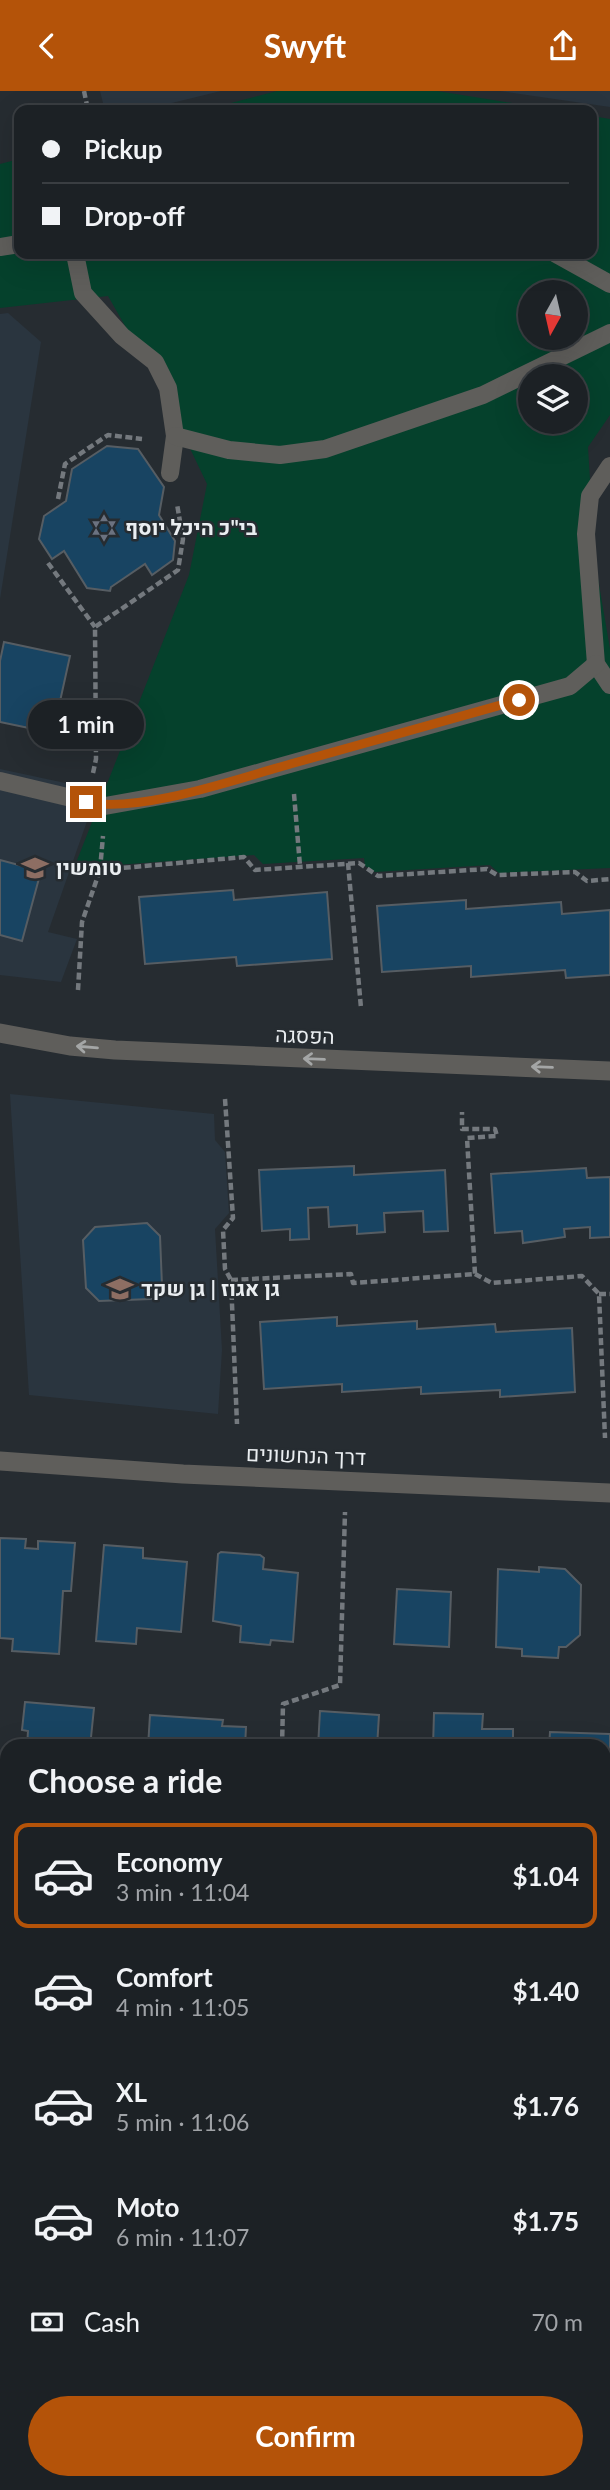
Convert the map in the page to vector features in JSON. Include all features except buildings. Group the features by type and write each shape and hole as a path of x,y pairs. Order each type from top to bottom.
{"street":[{"name":"הפסגה","path":"0,1033 70,1046 115,1050 610,1070"},
{"name":"דרך הנחשונים","path":"0,1461 183,1474 610,1493"}],"lane":[{"path":"76,259 83,293 122,336 155,362 168,388 176,436 170,473"},
{"path":"565,259 610,284"},
{"path":"176,436 229,450 280,455 325,449 483,395 610,333"},
{"path":"610,466 590,496 586,534 596,664 610,685"},
{"path":"0,782 105,806 122,805 200,789 570,686 596,664"}],"path":[{"path":"58,499 65,464 108,435 143,440 170,473 183,539 178,570 95,627"},
{"path":"48,563 95,627 96,759 86,802"},
{"path":"291,763 300,866"},
{"path":"78,990 82,922 100,870 244,857 255,870 359,863 378,876 486,869 497,875 575,872 587,881 610,879"},
{"path":"348,863 361,1008"},
{"path":"225,1099 233,1218 223,1230 225,1269 231,1280 237,1424"},
{"path":"462,1112 462,1129 495,1129 497,1136 467,1137 475,1274"},
{"path":"231,1280 351,1274 353,1283 475,1274 492,1283 582,1276 599,1294 605,1438"},
{"path":"599,1294 610,1294"},
{"path":"282,1739 283,1704 340,1685 345,1512"}],"shaded area":[{"path":"100,91 221,91 164,105 103,103"},
{"path":"500,91 610,91 610,107"},
{"path":"8,313 41,342 0,599 0,314"},
{"name":"טומשין","path":"0,769 98,790 48,932 77,939 61,982 0,975"},
{"name":"גן אגוז | גן שקד","path":"10,1094 214,1114 215,1140 225,1152 229,1213 215,1229 222,1350 218,1414 29,1395"}],"green space":[{"path":"277,91 437,91 525,105 223,105"},
{"path":"597,117 610,119 610,415 588,447 595,561 610,649 610,868 499,873 490,865 375,872 365,866 364,858 263,864 254,855 74,868 189,575 207,484 164,394 108,296 0,308 0,164 14,160 14,259 597,259"}],"place":[{"name":"בי\"כ היכל יוסף","path":"104,528"},
{"name":"טומשין","path":"35,868"},
{"name":"גן אגוז | גן שקד","path":"120,1289"}],"route":[{"path":"86,802 105,806 122,805 200,789 519,700"}]}
